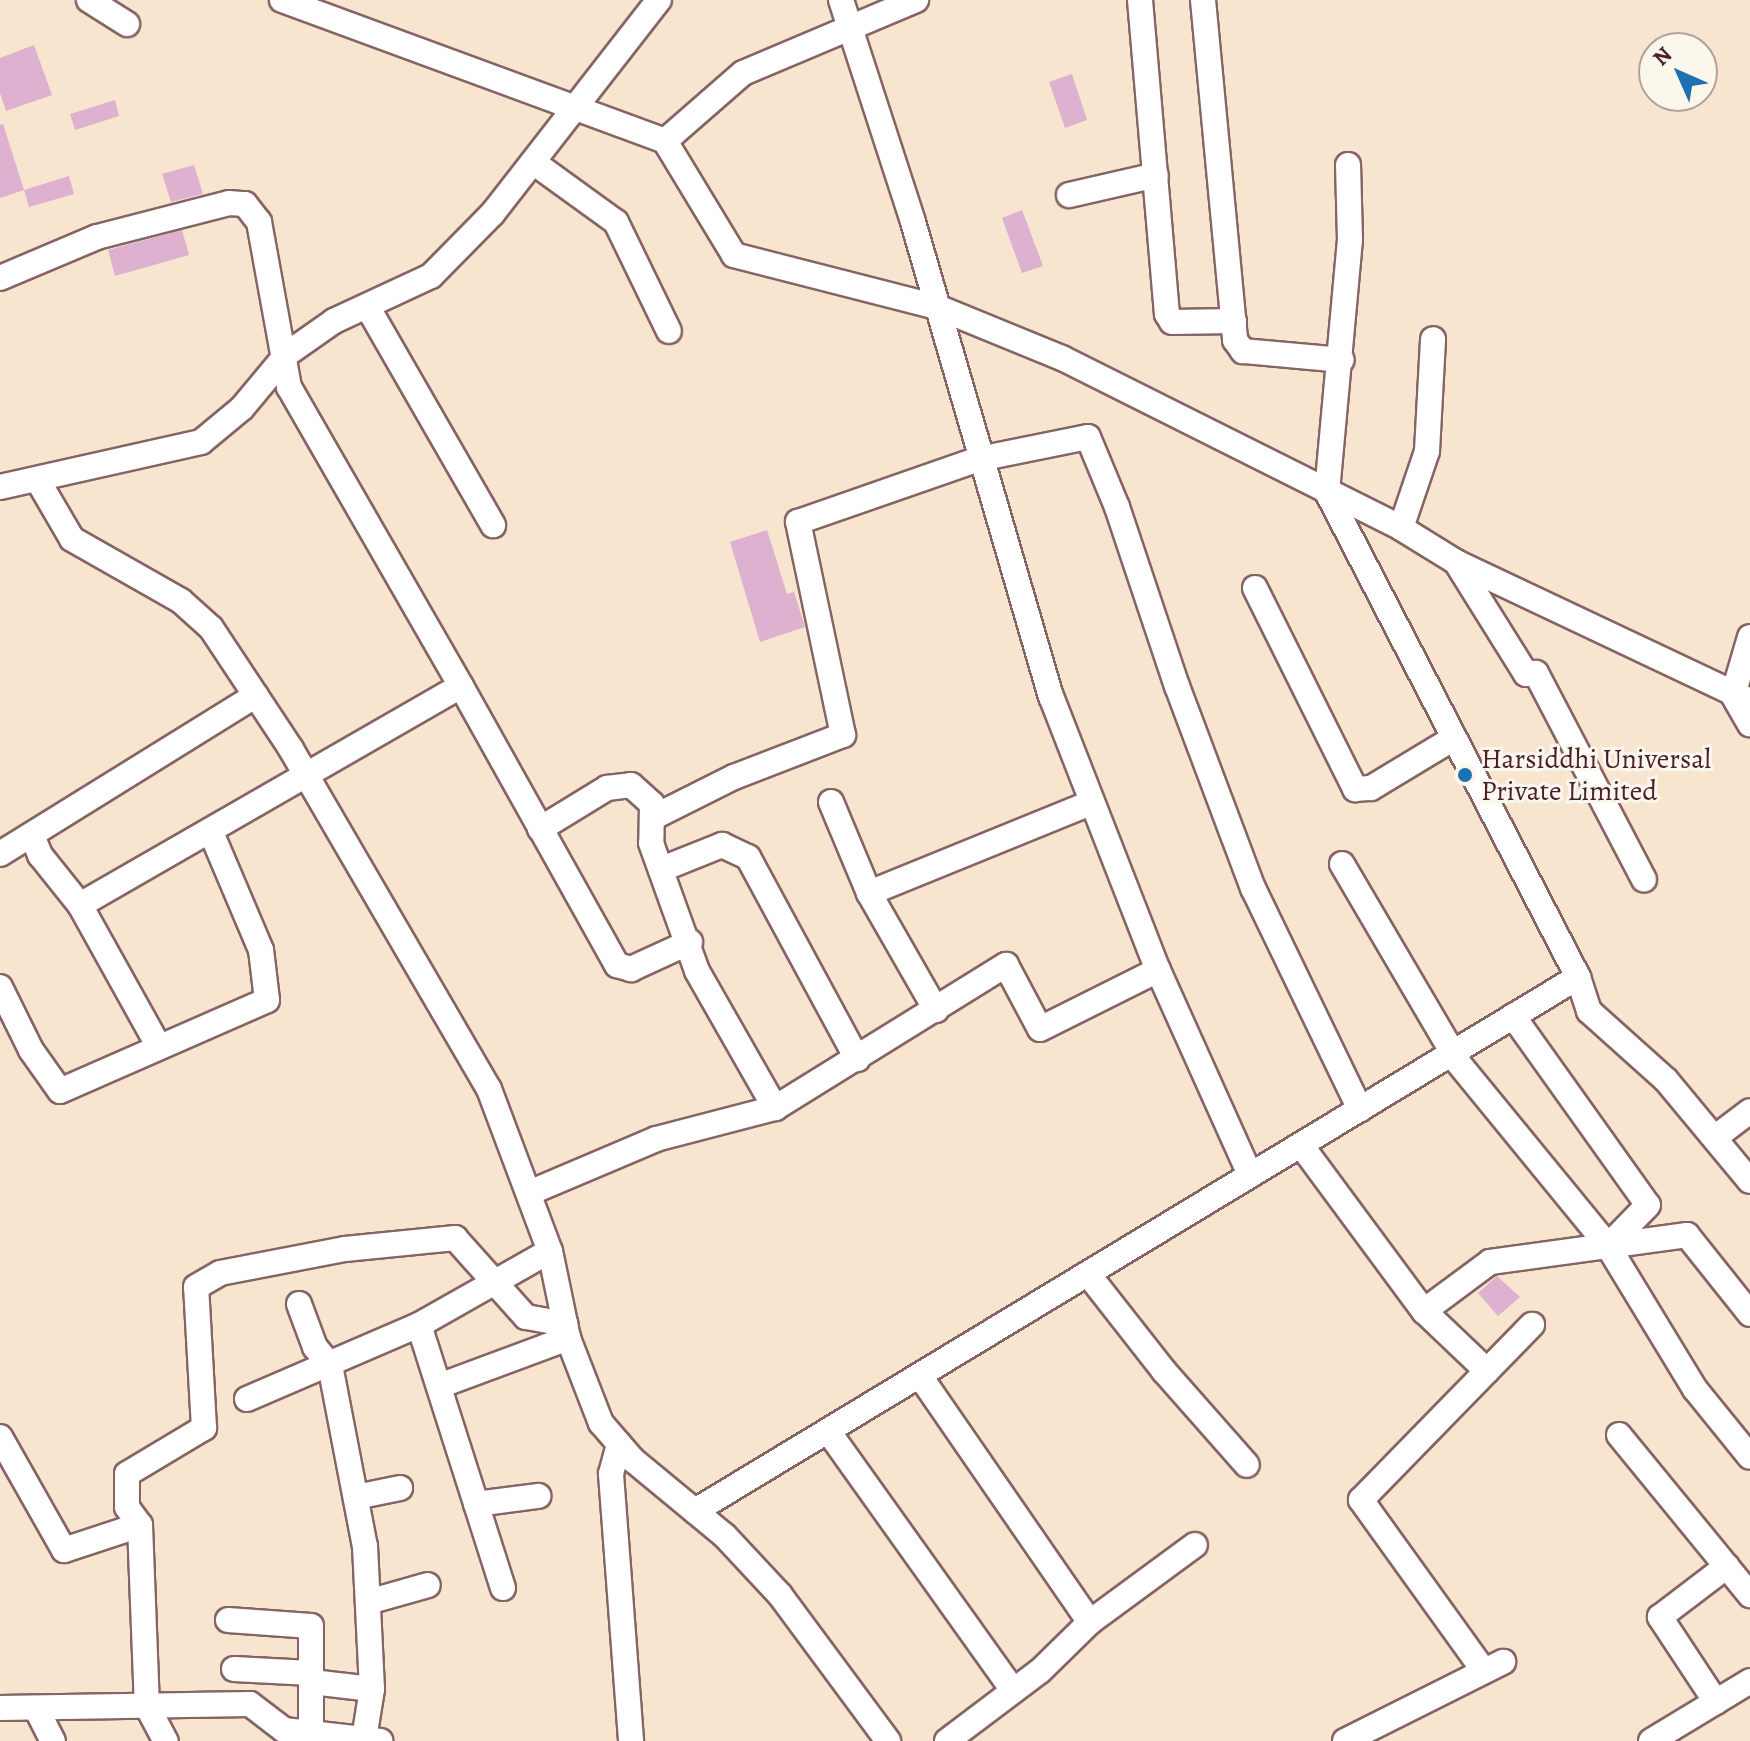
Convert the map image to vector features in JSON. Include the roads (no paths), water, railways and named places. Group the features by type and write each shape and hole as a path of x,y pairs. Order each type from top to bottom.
{"street":[{"path":"89,0 127,24"},
{"path":"0,487 201,442 242,408 287,354 367,306 431,276 493,213 659,0"},
{"path":"841,0 937,307 1051,696 1158,970 1250,1175"},
{"path":"665,141 743,73 916,0"},
{"path":"1140,0 1167,314 1172,322 1234,321"},
{"path":"1203,0 1235,340 1243,351 1342,360"},
{"path":"290,1 578,105 665,141 734,255 937,307 1062,358 1401,528 1456,562 1741,698"},
{"path":"533,162 616,222 669,331"},
{"path":"1348,165 1350,240 1342,360 1327,492 1578,977 1589,1011 1666,1080 1717,1136 1750,1181"},
{"path":"1069,195 1156,175"},
{"path":"0,278 97,237 229,203 245,204 259,222 287,354 289,387 617,965 631,969 690,942"},
{"path":"367,306 493,525"},
{"path":"1401,528 1427,451 1433,339"},
{"path":"652,818 734,777 843,735 798,522 982,458 1088,437 1253,888 1360,1109"},
{"path":"37,479 72,539 181,601 211,628 308,777 489,1089 550,1251 566,1331 601,1423 619,1444 695,1511 780,1595 888,1741"},
{"path":"1456,562 1526,674 1536,673 1644,880"},
{"path":"1255,588 1355,789 1371,788 1454,738"},
{"path":"1750,637 1741,698 1750,724"},
{"path":"80,905 308,777 461,686"},
{"path":"0,854 256,695"},
{"path":"540,829 607,788 631,785 652,804 651,843 690,942 697,971 775,1108"},
{"path":"831,802 869,893 936,1010"},
{"path":"869,893 1091,803"},
{"path":"0,987 31,1050 60,1091 158,1045 267,1000 261,950 211,832"},
{"path":"32,835 40,855 80,905 158,1045"},
{"path":"662,869 722,845 748,857 857,1059"},
{"path":"1342,864 1452,1053 1608,1246 1695,1389 1750,1457"},
{"path":"529,1193 656,1139 775,1108 1006,965 1040,1029 1158,970"},
{"path":"695,1511 1578,977"},
{"path":"1513,1016 1648,1205 1608,1246"},
{"path":"1717,1136 1750,1111"},
{"path":"1301,1145 1424,1311 1487,1371"},
{"path":"1424,1311 1490,1262 1687,1235 1750,1314"},
{"path":"166,1741 147,1706 140,1525 127,1507 127,1474 204,1428 196,1287 220,1273 313,1255 455,1238 498,1280 526,1317 566,1331"},
{"path":"247,1399 419,1325 550,1251"},
{"path":"1088,1274 1164,1371 1247,1465"},
{"path":"0,1708 250,1704 284,1730 373,1740 368,1602 356,1497 330,1365 315,1347 299,1304"},
{"path":"419,1325 503,1588"},
{"path":"1345,1741 1493,1666 1361,1500 1532,1325"},
{"path":"439,1386 566,1331"},
{"path":"920,1376 1090,1622"},
{"path":"828,1431 1012,1689"},
{"path":"1619,1435 1750,1595"},
{"path":"0,1437 64,1550 140,1525"},
{"path":"619,1444 611,1474 631,1741"},
{"path":"356,1497 400,1488"},
{"path":"476,1504 538,1496"},
{"path":"947,1741 1012,1689 1040,1671 1090,1622 1195,1545"},
{"path":"1716,1702 1660,1617 1727,1566"},
{"path":"368,1602 428,1585"},
{"path":"228,1620 311,1626 311,1733"},
{"path":"234,1669 372,1689"},
{"path":"1651,1741 1750,1681"},
{"path":"36,1708 53,1741"}],"place":[{"name":"Harsiddhi Universal Private Limited","path":"1465,775"}]}
